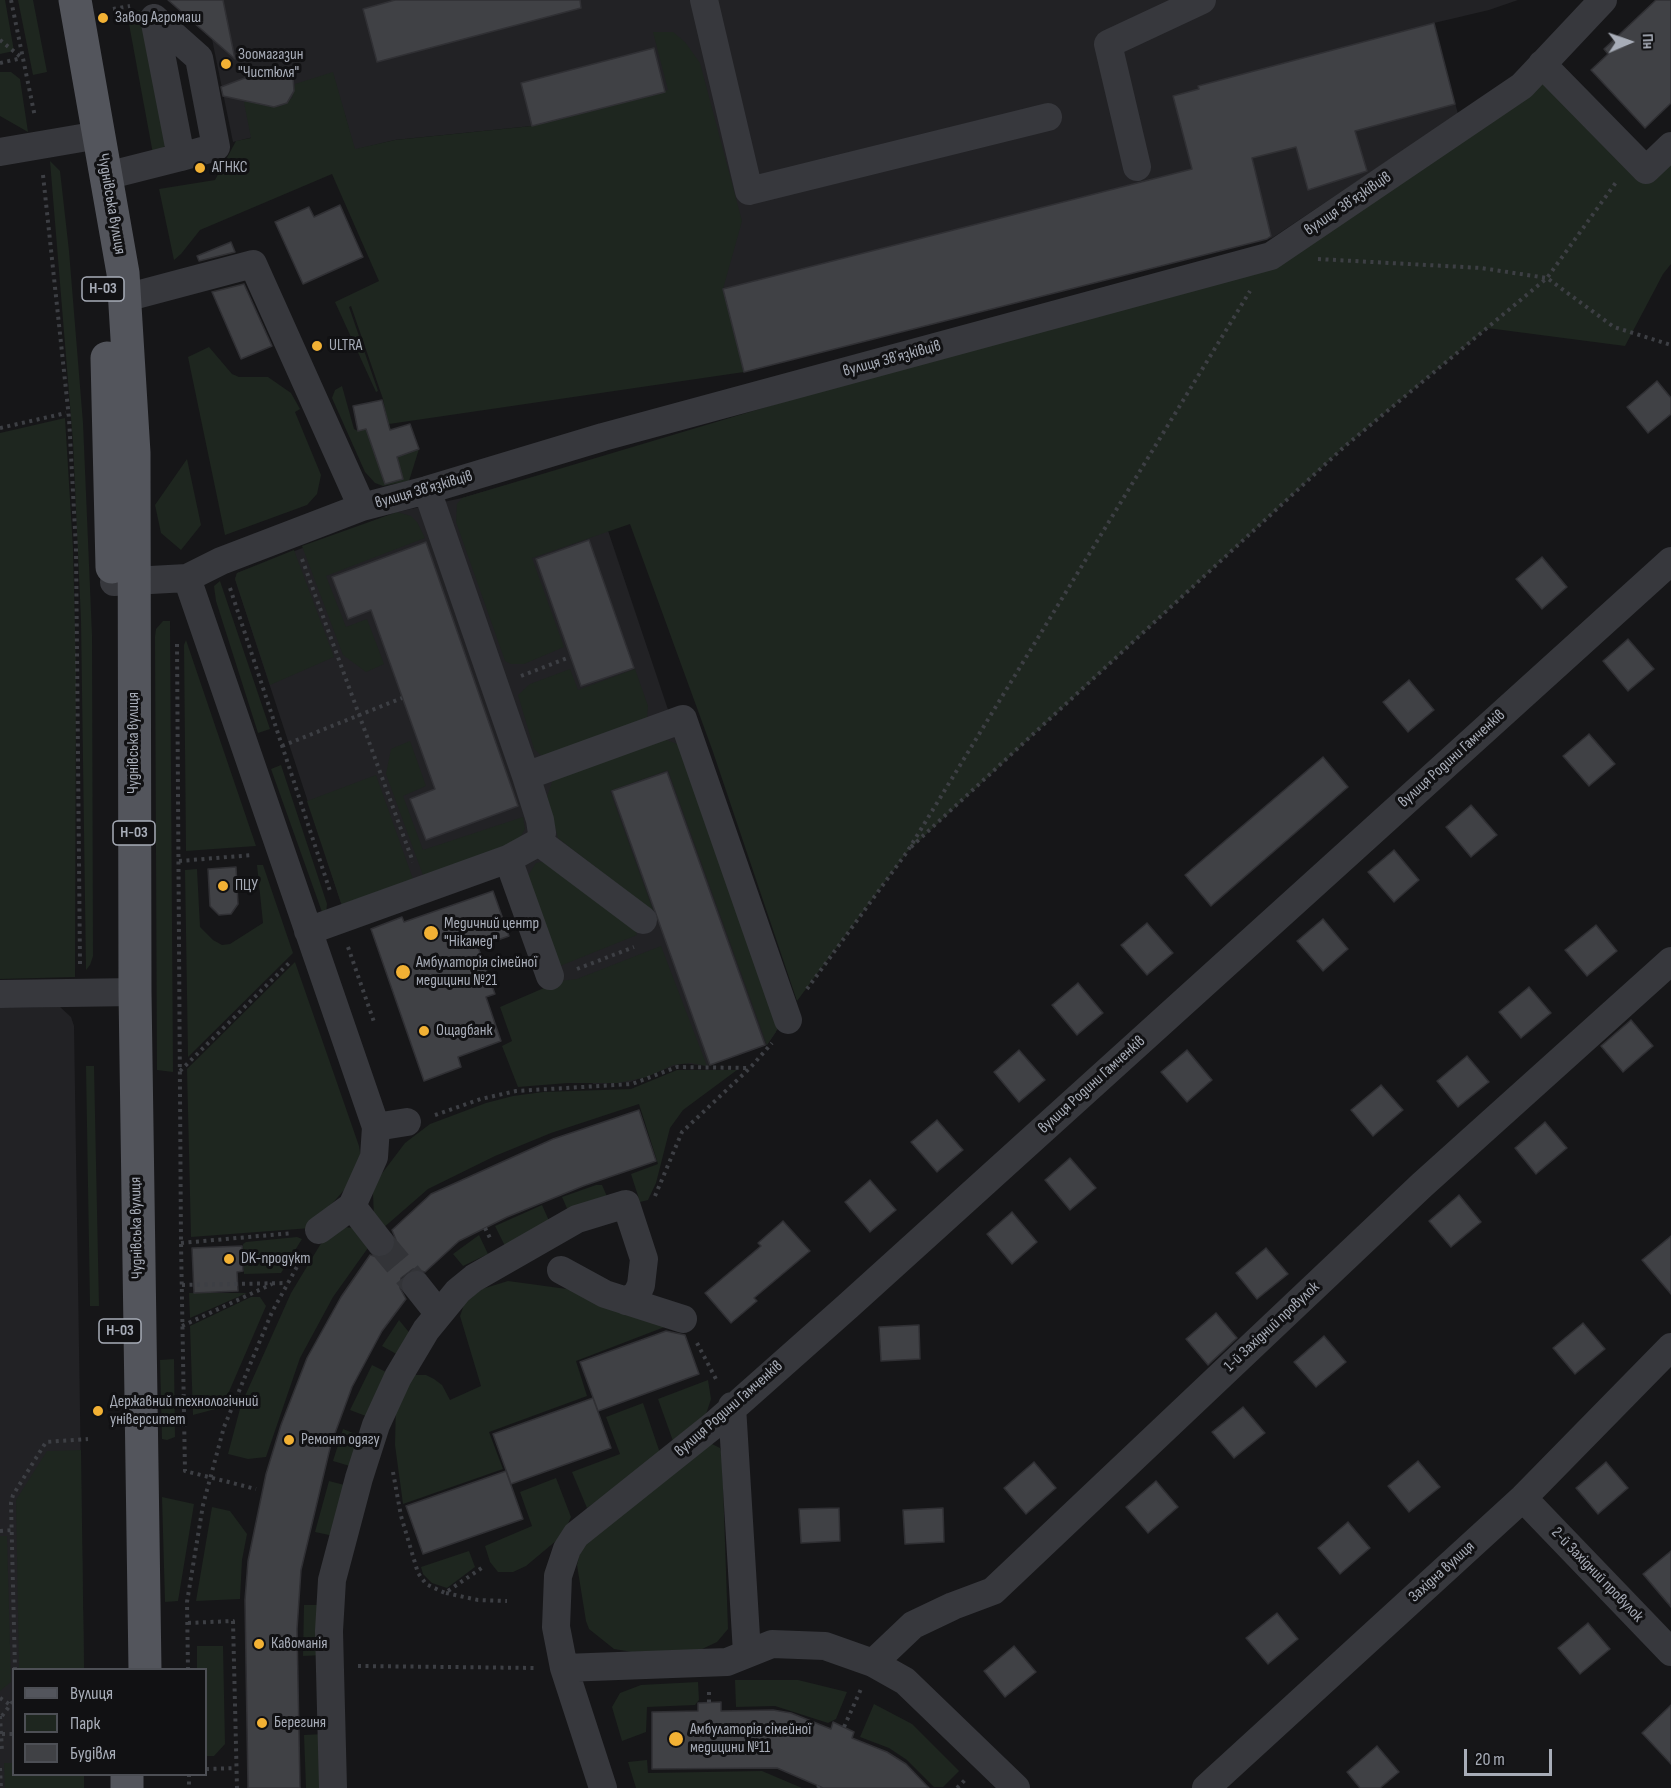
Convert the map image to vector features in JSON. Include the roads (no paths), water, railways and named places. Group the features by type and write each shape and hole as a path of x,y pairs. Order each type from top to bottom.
{"main road":[{"name":"Чуднівська вулиця","path":"55,0 89,137 106,176 125,298 134,453 123,582"},
{"name":"Чуднівська вулиця","path":"75,0 102,277 123,582 125,1668"},
{"name":"Чуднівська вулиця","path":"125,992 145,1668"}],"street":[{"path":"704,0 749,191 1048,117"},
{"path":"1137,167 1108,44 1202,0"},
{"name":"вулиця Звʼязківців","path":"123,582 187,578 221,561 362,507 427,490 603,437 1271,256 1522,86 1603,0"},
{"path":"1542,64 1646,170 1671,146"},
{"path":"0,152 89,137"},
{"path":"106,176 181,157"},
{"path":"125,298 253,264 362,507"},
{"path":"310,936 339,919 508,859 539,842 542,833 526,776 427,490"},
{"name":"вулиця Родини Гамченків","path":"603,1788 564,1668 556,1627 558,1576 567,1549 576,1535 715,1424 732,1406 857,1298 1671,561"},
{"path":"187,578 376,1127 374,1157 352,1206 316,1235"},
{"path":"526,776 683,719 788,1020"},
{"path":"539,842 643,920"},
{"path":"508,859 550,976"},
{"name":"1-й Західний провулок","path":"873,1663 914,1625 993,1591 1422,1185 1667,971"},
{"path":"0,994 125,992"},
{"path":"376,1127 407,1122"},
{"path":"333,1788 329,1604 332,1580 358,1478 376,1425 398,1377 439,1314 458,1291 474,1278 577,1219 626,1204 644,1259 644,1274 637,1294 626,1300"},
{"path":"352,1206 380,1242"},
{"path":"561,1270 582,1284 683,1319"},
{"path":"416,1285 439,1314"},
{"name":"Західна вулиця","path":"1206,1788 1522,1498 1671,1347"},
{"path":"732,1406 747,1653"},
{"name":"2-й Західний провулок","path":"1522,1498 1671,1652"},
{"path":"564,1668 727,1662 772,1644 825,1646 873,1663 905,1680 1016,1788"}],"tunnel":[{"path":"380,1242 416,1285"}],"place":[{"name":"Завод Агромаш","path":"103,18"},
{"name":"Зоомагазин \"Чистюля\"","path":"226,64"},
{"name":"АГНКС","path":"200,168"},
{"name":"ULTRA","path":"317,346"},
{"name":"ПЦУ","path":"223,886"},
{"name":"Медичний центр \"Нікамед\"","path":"431,933"},
{"name":"Амбулаторія сімейної медицини №21","path":"403,972"},
{"name":"Ощадбанк","path":"424,1031"},
{"name":"DK-продукт","path":"229,1259"},
{"name":"Державний технологiчний університет","path":"98,1411"},
{"name":"Ремонт одягу","path":"289,1440"},
{"name":"Кавоманія","path":"259,1644"},
{"name":"Берегиня","path":"262,1723"},
{"name":"Амбулаторія сімейної медицини №11","path":"676,1739"}]}
